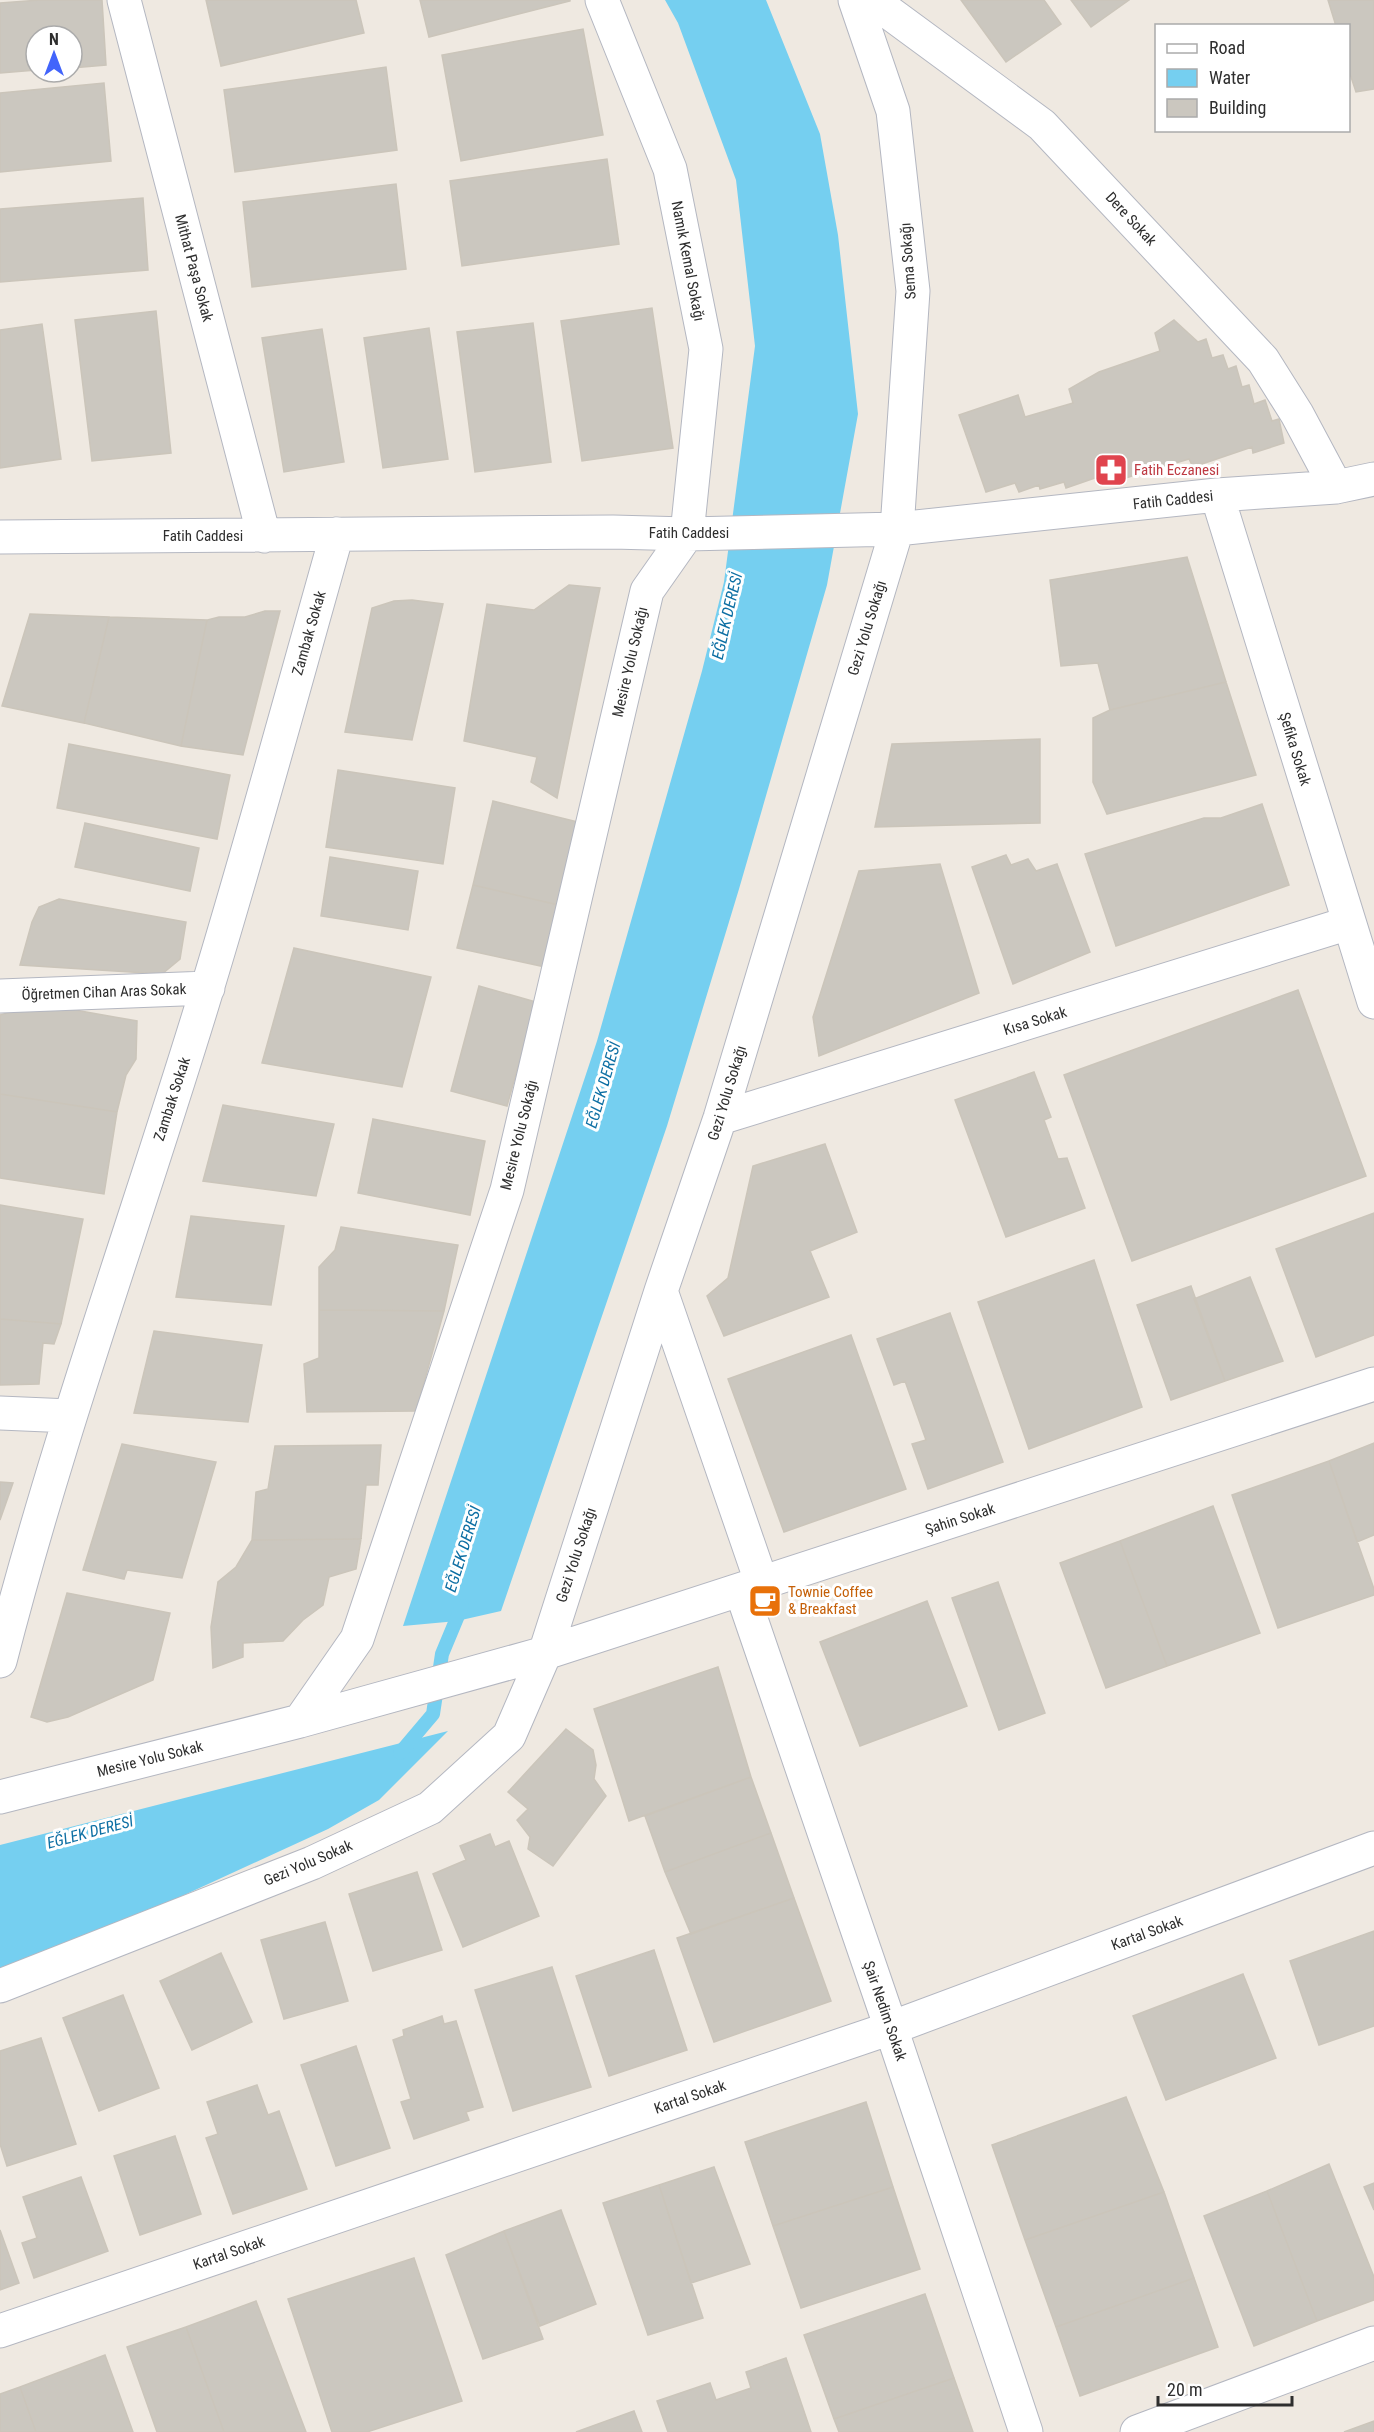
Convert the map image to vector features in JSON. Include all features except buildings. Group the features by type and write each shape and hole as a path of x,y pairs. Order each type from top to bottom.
{"street":[{"name":"Mithat Paşa Sokak","path":"124,0 264,536"},
{"name":"Namık Kemal Sokağı","path":"602,0 670,169 706,349 687,534"},
{"name":"Sema Sokağı","path":"855,0 893,111 913,291 897,529"},
{"name":"Dere Sokak","path":"872,0 1042,124 1263,360 1297,414 1336,488"},
{"name":"Fatih Caddesi","path":"0,537 860,531 1216,495 1336,488 1374,479"},
{"name":"Şefika Sokak","path":"1216,495 1374,1002"},
{"name":"Gezi Yolu Sokağı","path":"545,1653 661,1291 720,1118 897,529"},
{"name":"Zambak Sokak","path":"0,1661 27,1557 70,1416 208,988 337,534"},
{"name":"Mesire Yolu Sokağı","path":"300,1721 357,1639 507,1190 647,591 687,534"},
{"name":"Kısa Sokak","path":"720,1118 1349,923"},
{"name":"Öğretmen Cihan Aras Sokak","path":"0,996 208,988"},
{"name":"Şair Nedim Sokak","path":"661,1291 751,1587 891,2028 1026,2432"},
{"name":"Şahin Sokak","path":"545,1653 1374,1384"},
{"path":"0,1413 70,1416"},
{"name":"Mesire Yolu Sokak","path":"0,1797 300,1721 545,1653"},
{"name":"Gezi Yolu Sokak","path":"0,1986 312,1863 430,1808 509,1736 545,1653"},
{"name":"Kartal Sokak","path":"0,2331 891,2028 1374,1848"},
{"path":"1137,2432 1374,2343"}],"water":[{"path":"665,0 766,0 820,134 838,235 858,414 827,585 739,889 667,1126 501,1611 457,1621 403,1626 597,1041 702,671 724,582 755,346 736,180 678,23"},
{"path":"448,1731 379,1800 328,1829 93,1937 0,1973 0,1845"}],"waterway":[{"name":"EĞLEK DERESİ","path":"400,1753 433,1714 442,1654 462,1606"}],"place":[{"name":"Fatih Eczanesi","path":"1111,470"},
{"name":"Townie Coffee & Breakfast","path":"765,1601"}]}
